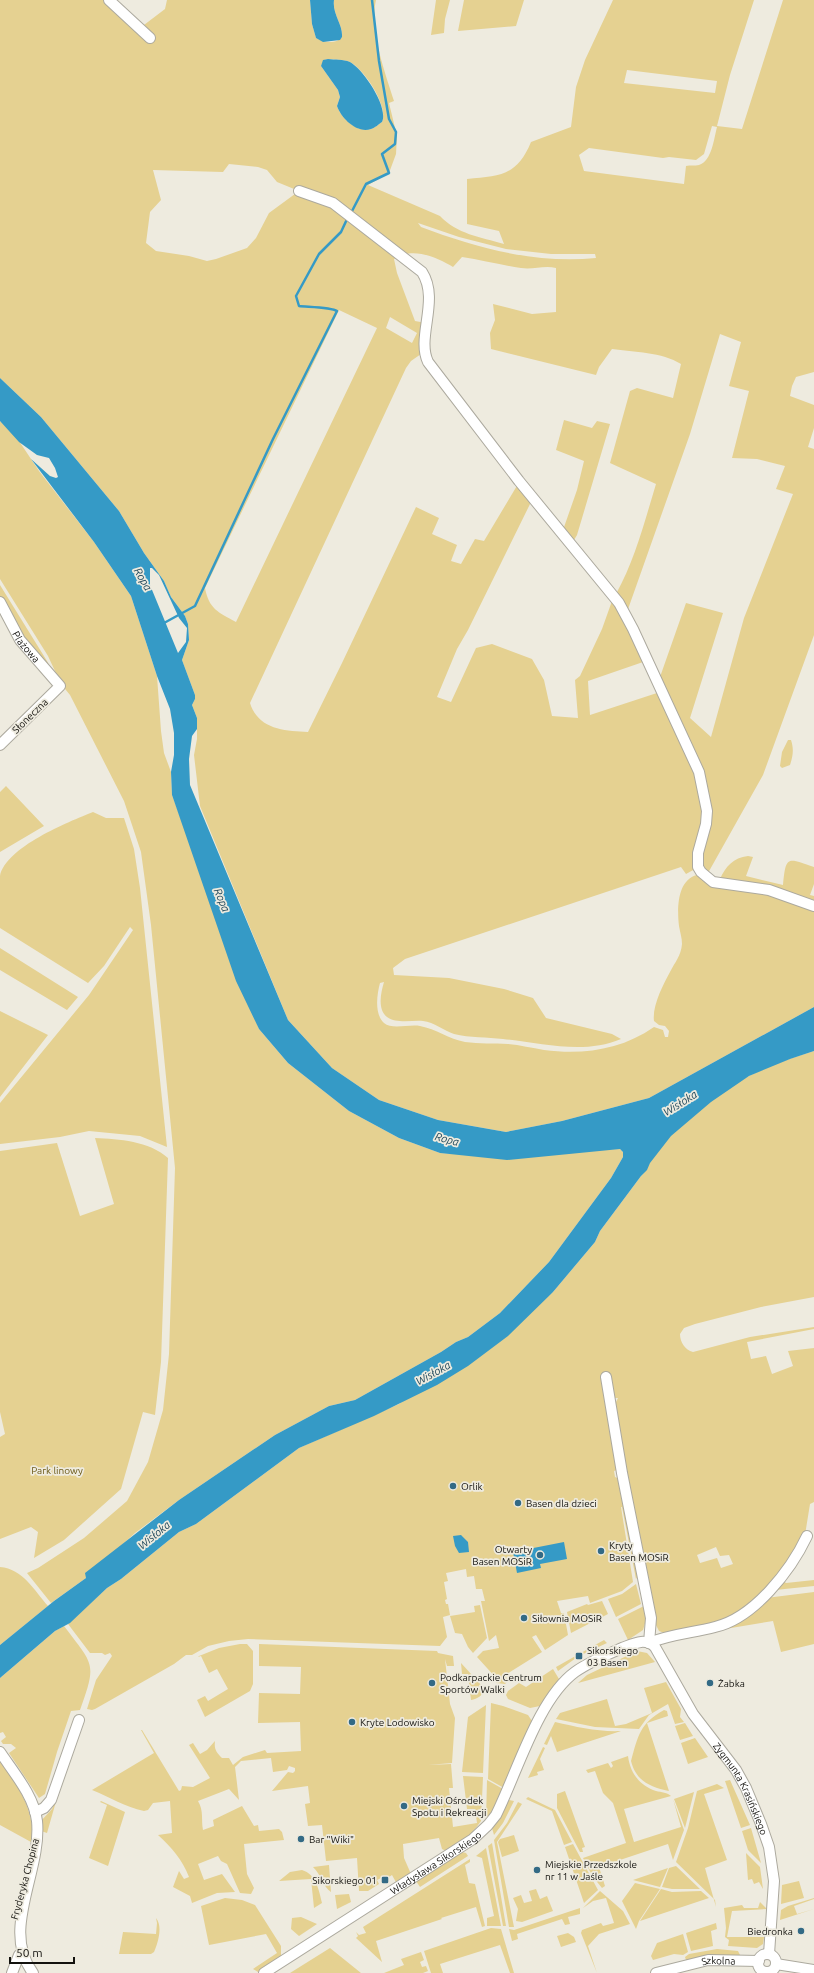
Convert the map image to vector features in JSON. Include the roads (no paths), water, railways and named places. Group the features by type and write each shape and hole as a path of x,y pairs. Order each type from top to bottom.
{"street":[{"path":"109,0 150,38"},
{"path":"299,190 328,201 422,272 428,288 429,311 424,350 428,362 519,482 619,603 633,629 699,772 707,811 705,829 698,853 698,867 701,872 714,882 769,890 814,906"},
{"name":"Plażowa","path":"0,602 20,640 60,686"},
{"name":"Słoneczna","path":"0,745 60,686"},
{"path":"606,1377 622,1473 650,1618 649,1643"},
{"name":"Władysława Sikorskiego","path":"264,1973 473,1839 496,1815 545,1708 558,1688 575,1672 636,1642 649,1643 679,1633 715,1628 733,1620 761,1599 779,1580 797,1556 807,1536"},
{"name":"Zygmunta Krasińskiego","path":"649,1643 657,1650 693,1714 736,1770 759,1817 769,1847 774,1881 769,1954"},
{"path":"2,1754 28,1796 35,1812 44,1808 51,1800 80,1720"},
{"name":"Fryderyka Chopina","path":"33,1973 19,1955 13,1937 14,1923 36,1842 35,1812"},
{"path":"769,1954 775,1959 776,1964 773,1970 767,1972 760,1967 759,1961 764,1955 769,1954"},
{"path":"12,1973 19,1955"},
{"name":"Szkolna","path":"656,1973 712,1959 759,1961"},
{"path":"776,1964 814,1970"}],"water":[{"path":"310,0 334,0 335,10 342,32 342,37 340,40 323,42 316,38 312,24"},
{"path":"328,59 350,62 368,80 382,107 382,122 375,127 366,130 355,127 346,120 337,106 340,97 338,90 321,66 323,60"},
{"path":"0,378 41,417 119,511 144,553 164,581 171,597 185,616 188,624 189,640 182,660 195,695 192,705 197,718 197,729 192,736 189,759 190,785 288,1020 332,1068 379,1100 438,1120 506,1132 562,1121 649,1098 814,1007 814,1051 749,1076 711,1102 671,1136 600,1231 595,1242 553,1292 508,1336 468,1366 437,1385 374,1416 299,1448 196,1524 179,1532 121,1579 107,1588 70,1623 55,1631 0,1678 0,1645 54,1601 86,1578 85,1573 179,1500 275,1435 329,1406 355,1400 441,1352 456,1342 468,1337 500,1313 549,1262 611,1178 623,1157 623,1152 620,1149 507,1160 440,1153 399,1138 349,1111 288,1063 259,1029 236,981 172,795 171,772 174,755 174,733 170,709 157,676 131,596 94,542 31,459 50,476 56,478 58,477 55,468 49,458 37,455 19,442 0,421","holes":["150,568 152,568 159,575 179,618 187,628 186,642 178,653 150,585"]},
{"path":"461,1535 468,1542 469,1552 459,1553 455,1546 453,1536"},
{"name":"Otwarty Basen MOSiR","path":"564,1542 567,1559 540,1564 541,1568 517,1573 513,1552"}],"waterway":[{"path":"351,213 366,184 389,173 382,154 395,144 396,132 389,119 379,61 372,0"},
{"path":"164,623 195,606 273,439 337,311 325,308 299,306 296,296 319,254 341,232 348,217"}],"place":[{"name":"Orlik","path":"453,1486"},
{"name":"Basen dla dzieci","path":"518,1503"},
{"name":"Kryty Basen MOSiR","path":"601,1551"},
{"name":"Otwarty Basen MOSiR","path":"540,1555"},
{"name":"Siłownia MOSiR","path":"524,1618"},
{"name":"Sikorskiego 03 Basen","path":"579,1656"},
{"name":"Podkarpackie Centrum Sportów Walki","path":"432,1683"},
{"name":"Żabka","path":"710,1683"},
{"name":"Kryte Lodowisko","path":"352,1722"},
{"name":"Miejski Ośrodek Spotu i Rekreacji","path":"404,1806"},
{"name":"Bar \"Wiki\"","path":"301,1839"},
{"name":"Miejskie Przedszkole nr 11 w Jaśle","path":"537,1870"},
{"name":"Sikorskiego 01","path":"385,1880"},
{"name":"Biedronka","path":"801,1931"}],"water label":[{"name":"Ropa","path":"143,579"},
{"name":"Ropa","path":"222,900"},
{"name":"Wisłoka","path":"680,1103"},
{"name":"Ropa","path":"447,1139"},
{"name":"Wisłoka","path":"433,1373"},
{"name":"Wisłoka","path":"154,1535"}],"park label":[{"name":"Park linowy","path":"57,1470"}]}
